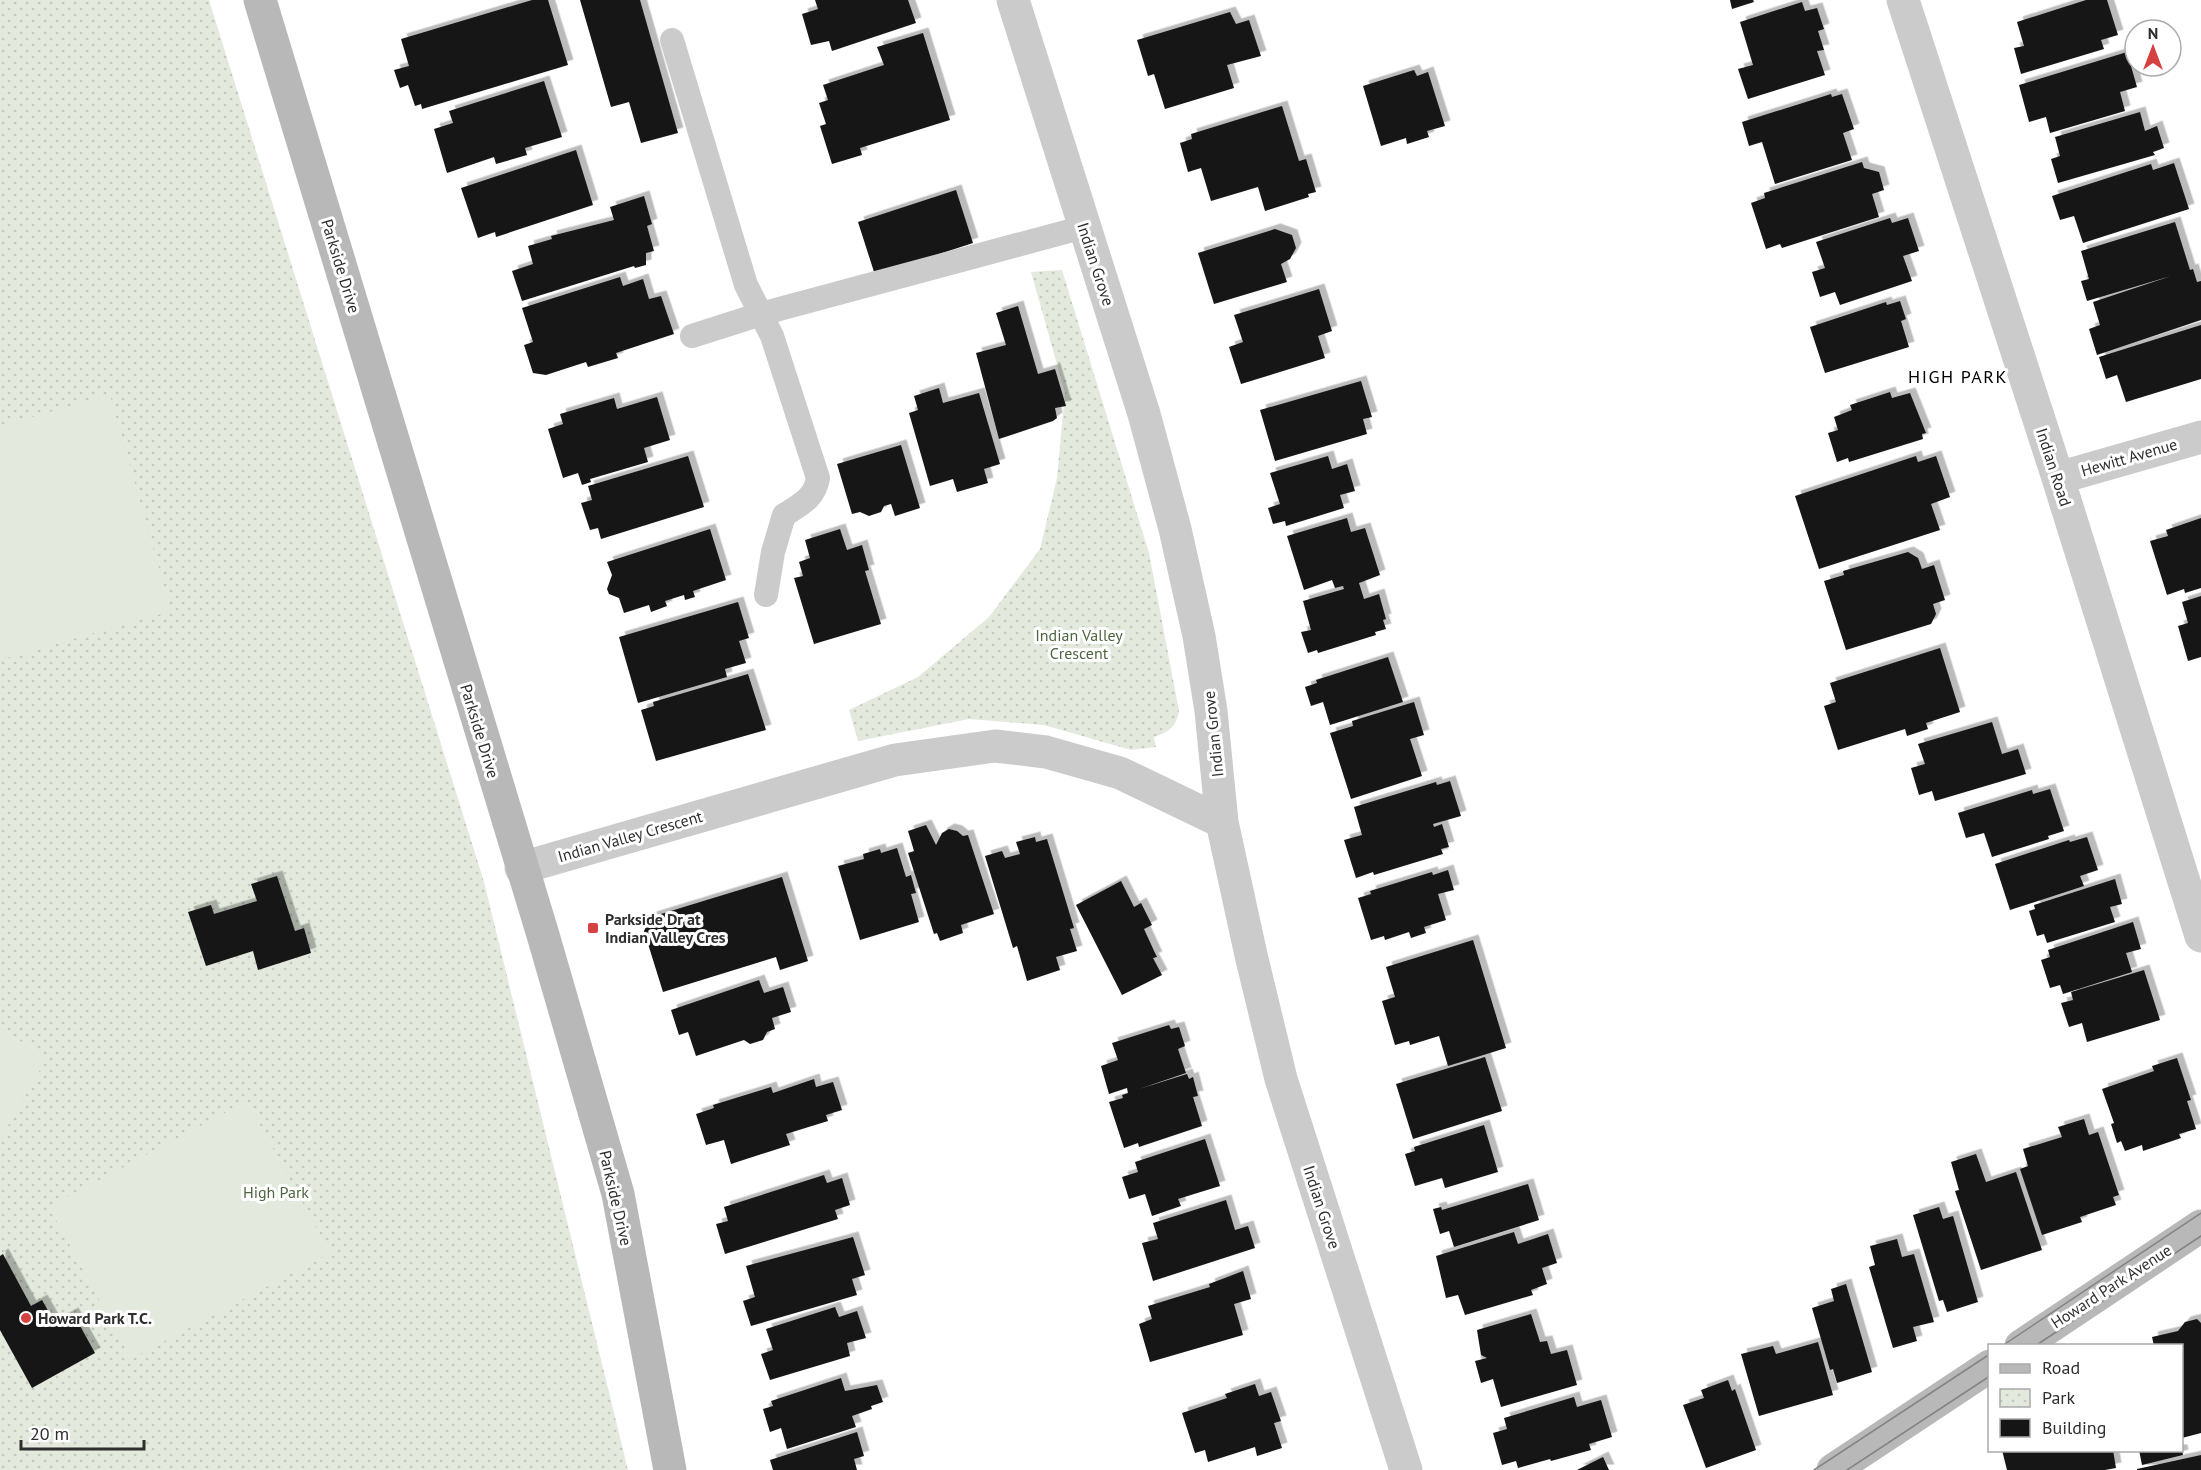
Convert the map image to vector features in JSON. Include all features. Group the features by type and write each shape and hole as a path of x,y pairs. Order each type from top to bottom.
{"main road":[{"name":"Parkside Drive","path":"260,0 618,1194 670,1470"},
{"name":"Howard Park Avenue","path":"2024,1344 2201,1226"},
{"path":"1833,1470 1988,1367"}],"street":[{"name":"Indian Grove","path":"1014,0 1144,414 1175,529 1199,636 1210,700 1222,822 1281,1079 1406,1470"},
{"name":"Indian Road","path":"1903,0 2058,478 2201,936"},
{"name":"Hewitt Avenue","path":"2058,478 2201,437"},
{"name":"Indian Valley Crescent","path":"521,868 895,760 995,746 1046,752 1120,773 1222,822"}],"lane":[{"path":"672,40 746,285 772,336 818,478 816,489 805,502 784,515 773,552 766,595"},
{"path":"693,336 761,314 1084,227"}],"green space":[{"name":"High Park","path":"0,0 209,0 484,882 628,1470 0,1470"},
{"name":"Indian Valley Crescent","path":"1062,270 1149,553 1179,711 1176,721 1168,731 1154,737 1156,747 1131,750 1044,725 969,719 858,741 849,710 918,677 989,617 1040,549 1057,478 1065,393 1031,272"},
{"path":"110,395 171,611 0,660 0,426"},
{"path":"0,1030 48,1056 0,1140"},
{"path":"247,1101 330,1253 131,1359 49,1207"}],"building":[{"path":"532,0 548,0 568,65 422,109 421,104 415,106 408,85 400,88 394,70 409,66 401,39"},
{"path":"580,0 640,0 678,133 641,143 629,102 611,107"},
{"path":"815,0 908,0 916,23 832,51 829,41 811,45 802,14 818,9"},
{"path":"1730,0 1753,0 1754,2 1732,9"},
{"path":"2086,0 2107,0 2118,35 2101,40 2104,49 2021,74 2014,48 2024,46 2017,22"},
{"path":"1802,2 1805,11 1817,8 1824,29 1818,31 1824,50 1817,51 1825,75 1748,99 1738,69 1753,65 1740,22"},
{"path":"1230,12 1236,24 1249,20 1261,56 1227,65 1234,88 1165,109 1154,74 1148,76 1137,40"},
{"path":"923,33 950,120 860,148 862,155 832,164 820,126 826,124 819,103 828,100 823,85 884,65 877,47"},
{"path":"2123,53 2123,78 2134,78 2137,87 2120,92 2125,111 2050,133 2046,117 2029,122 2019,85"},
{"path":"1414,70 1417,76 1428,72 1445,126 1427,131 1429,137 1407,144 1406,138 1381,146 1363,86"},
{"path":"544,81 562,137 525,148 527,155 496,164 494,157 447,173 434,129 453,123 449,111"},
{"path":"1831,94 1832,97 1842,94 1854,129 1843,133 1852,160 1775,184 1762,142 1749,146 1742,122"},
{"path":"1282,106 1299,161 1306,159 1316,192 1308,194 1309,197 1265,211 1258,187 1211,201 1201,168 1188,172 1180,143 1192,139 1191,134"},
{"path":"2140,112 2145,131 2157,126 2164,148 2153,152 2155,155 2058,183 2051,159 2060,156 2055,137"},
{"path":"576,150 593,205 496,237 495,232 478,238 461,188"},
{"path":"1862,162 1864,168 1879,172 1884,190 1872,194 1879,217 1782,248 1780,244 1766,249 1751,203 1765,198 1764,193"},
{"path":"2174,163 2189,209 2083,243 2074,216 2060,220 2052,196 2151,164 2153,170"},
{"path":"956,190 973,243 875,275 858,222"},
{"path":"644,196 652,224 647,226 654,251 646,253 646,265 635,268 634,266 522,301 512,271 533,264 528,246 552,239 551,236 614,220 610,207"},
{"path":"1890,218 1892,223 1908,218 1919,251 1903,256 1912,281 1840,305 1835,292 1820,297 1812,272 1825,268 1816,242"},
{"path":"2175,222 2190,270 2193,269 2197,282 2201,281 2201,320 2097,355 2089,329 2100,325 2093,302 2171,276 2087,301 2081,281 2089,279 2081,251"},
{"path":"1275,229 1292,235 1296,248 1290,259 1281,264 1287,282 1214,304 1198,253"},
{"path":"620,277 623,286 643,279 649,299 661,296 674,334 616,353 618,358 588,367 586,362 546,375 533,373 524,345 533,342 522,308"},
{"path":"1319,289 1332,331 1318,336 1325,358 1241,384 1229,347 1243,342 1234,315"},
{"path":"1900,301 1906,319 1901,321 1909,347 1825,373 1810,327 1886,302 1887,305"},
{"path":"1018,306 1038,374 1055,369 1066,406 1055,408 1057,418 1053,421 999,439 976,353 1006,345 996,313"},
{"path":"2201,325 2201,379 2126,402 2117,375 2106,379 2099,357"},
{"path":"1361,381 1372,417 1363,419 1367,434 1275,461 1260,410"},
{"path":"939,388 943,403 979,393 1000,464 984,469 988,483 957,492 953,479 930,486 909,413 918,410 914,396"},
{"path":"1890,392 1892,398 1910,393 1926,433 1922,434 1923,439 1849,462 1848,458 1837,462 1828,433 1838,430 1834,417 1852,410 1850,405"},
{"path":"657,397 670,440 644,448 648,462 590,479 591,482 582,485 578,473 563,478 548,429 563,424 560,414 614,398 617,409"},
{"path":"901,445 920,508 895,516 891,504 884,506 881,512 869,516 860,512 852,514 837,464"},
{"path":"688,456 704,507 601,539 598,528 590,530 581,503 592,500 588,486"},
{"path":"1328,456 1332,469 1347,464 1355,491 1340,495 1344,508 1286,526 1285,521 1273,524 1268,508 1280,504 1270,473"},
{"path":"1916,456 1918,462 1936,456 1950,497 1931,504 1940,530 1819,569 1795,496"},
{"path":"1347,518 1351,532 1365,528 1380,575 1359,583 1364,599 1379,594 1386,619 1383,620 1386,629 1375,632 1376,635 1318,653 1317,650 1308,653 1301,632 1311,630 1303,601 1344,589 1343,586 1335,588 1332,580 1304,590 1287,536"},
{"path":"2201,518 2201,588 2185,593 2184,589 2167,595 2150,541 2168,536 2166,530"},
{"path":"710,529 726,580 693,591 695,597 685,600 684,595 665,601 667,606 651,612 649,605 624,613 619,598 609,594 607,589 612,575 607,562"},
{"path":"840,529 847,550 862,545 869,570 865,571 881,624 814,644 794,578 803,576 799,562 810,558 805,540"},
{"path":"1908,552 1918,558 1922,569 1934,565 1945,600 1933,604 1936,614 1931,624 1846,650 1824,581 1844,575 1843,571"},
{"path":"2201,596 2201,657 2188,661 2178,626 2188,623 2182,602"},
{"path":"738,602 749,638 739,641 746,663 725,669 727,677 638,703 619,637"},
{"path":"1940,648 1960,712 1926,723 1928,729 1907,736 1905,729 1838,750 1824,706 1836,702 1830,683"},
{"path":"1388,657 1403,702 1330,725 1323,702 1311,706 1305,687 1317,683 1316,680"},
{"path":"748,674 766,730 656,761 641,710 654,706 653,702"},
{"path":"1414,702 1424,735 1410,739 1422,776 1351,799 1330,733 1353,726 1352,721"},
{"path":"1992,722 2002,754 2018,749 2026,774 1935,801 1932,791 1919,795 1911,768 1925,764 1918,744"},
{"path":"1450,781 1461,816 1433,824 1434,827 1442,824 1449,847 1441,849 1443,854 1374,875 1373,872 1356,878 1344,840 1362,835 1354,807 1436,782 1437,785"},
{"path":"2050,789 2064,831 2048,836 2049,839 1992,857 1984,833 1966,838 1958,813 2032,790 2033,794"},
{"path":"926,825 936,845 942,833 949,829 963,836 968,835 994,914 961,925 963,933 940,941 937,933 934,934 908,853 914,851 908,831"},
{"path":"1035,837 1036,842 1047,839 1074,928 1070,929 1077,951 1056,957 1060,970 1027,981 1017,946 1013,948 985,856 1002,851 1005,858 1020,854 1016,842"},
{"path":"2087,837 2098,870 2080,876 2084,886 2010,910 1995,864 2069,840 2070,842"},
{"path":"897,848 906,877 911,875 916,893 911,894 919,922 860,940 838,866 864,859 863,854 880,849 881,853"},
{"path":"1448,870 1454,890 1438,894 1446,920 1424,927 1426,933 1411,938 1409,932 1385,940 1384,936 1371,940 1358,898 1371,894 1370,891 1432,872 1433,875"},
{"path":"277,876 295,931 304,928 311,953 258,970 253,951 206,966 188,912 211,905 214,914 257,901 251,884"},
{"path":"782,877 808,961 780,970 776,957 663,992 644,931 651,917"},
{"path":"2115,879 2122,904 2110,907 2115,922 2047,943 2044,934 2037,936 2029,911 2035,909 2034,905"},
{"path":"1121,881 1134,907 1141,903 1152,925 1144,929 1157,957 1153,958 1162,975 1122,995 1076,905"},
{"path":"2133,922 2141,949 2126,953 2132,972 2063,994 2060,985 2050,988 2041,960 2050,957 2048,950"},
{"path":"1473,940 1506,1048 1448,1066 1439,1036 1410,1045 1409,1041 1395,1045 1382,1001 1395,997 1386,967"},
{"path":"2144,970 2160,1020 2087,1042 2082,1023 2069,1027 2061,1003 2073,1000 2071,992"},
{"path":"759,980 764,993 783,987 791,1012 772,1018 775,1029 767,1032 763,1040 750,1044 744,1040 696,1056 688,1032 679,1035 671,1010"},
{"path":"1169,1025 1171,1029 1179,1027 1185,1046 1178,1049 1186,1073 1139,1089 1187,1074 1189,1079 1193,1077 1198,1096 1193,1097 1202,1126 1139,1147 1138,1143 1124,1148 1109,1102 1123,1098 1122,1095 1128,1093 1127,1088 1109,1094 1101,1066 1118,1060 1112,1043"},
{"path":"1485,1057 1502,1111 1413,1139 1396,1084"},
{"path":"2177,1058 2191,1100 2187,1101 2196,1129 2179,1134 2181,1138 2143,1151 2142,1145 2125,1151 2121,1141 2117,1143 2111,1124 2114,1123 2102,1089 2154,1071 2152,1066"},
{"path":"814,1079 816,1087 833,1082 842,1110 826,1115 828,1121 786,1134 790,1145 731,1164 724,1140 706,1145 696,1114 714,1108 713,1105 771,1087 773,1093"},
{"path":"2084,1119 2089,1135 2098,1132 2119,1195 2113,1197 2116,1205 2080,1217 2082,1222 2042,1235 2020,1169 2028,1166 2023,1149 2062,1137 2058,1127"},
{"path":"1484,1125 1498,1172 1445,1188 1442,1178 1415,1186 1405,1154 1415,1151 1414,1147"},
{"path":"1205,1139 1220,1186 1178,1199 1181,1206 1152,1216 1145,1194 1129,1199 1122,1177 1138,1172 1135,1162"},
{"path":"1976,1154 1986,1182 2016,1172 2042,1250 1981,1270 1955,1191 1959,1190 1951,1162"},
{"path":"824,1175 827,1183 842,1178 850,1205 835,1210 838,1219 725,1254 716,1224 728,1221 724,1207"},
{"path":"1528,1184 1539,1220 1454,1247 1449,1231 1440,1234 1433,1209 1441,1207 1442,1210"},
{"path":"1226,1200 1235,1230 1248,1226 1255,1248 1153,1281 1142,1243 1158,1239 1153,1223"},
{"path":"1939,1207 1943,1219 1953,1216 1978,1302 1947,1312 1943,1300 1939,1301 1913,1215"},
{"path":"1514,1232 1518,1244 1548,1234 1557,1263 1542,1268 1547,1284 1531,1290 1533,1295 1465,1315 1458,1295 1446,1298 1436,1256"},
{"path":"853,1237 865,1275 852,1279 857,1295 751,1326 743,1301 755,1297 746,1266"},
{"path":"1897,1239 1902,1257 1914,1254 1934,1322 1913,1327 1917,1341 1893,1348 1869,1267 1875,1265 1870,1246"},
{"name":"Howard Park T.C.","path":"3,1254 31,1306 42,1300 55,1323 73,1313 95,1353 32,1388 0,1330 0,1256"},
{"path":"1243,1271 1251,1299 1234,1304 1243,1335 1150,1362 1139,1324 1152,1319 1148,1306 1210,1287 1209,1284"},
{"path":"1846,1284 1872,1372 1837,1383 1833,1369 1830,1370 1812,1308 1834,1301 1831,1289"},
{"path":"835,1307 839,1317 857,1311 866,1338 847,1343 850,1356 770,1380 761,1354 773,1350 766,1329"},
{"path":"1531,1314 1540,1342 1547,1341 1551,1354 1567,1350 1577,1385 1501,1407 1493,1379 1481,1383 1475,1361 1487,1358 1481,1355 1477,1330"},
{"path":"2197,1319 2201,1323 2201,1433 2183,1438 2183,1344 2154,1344 2152,1337 2178,1331 2185,1322"},
{"path":"1818,1342 1833,1395 1759,1416 1741,1354 1773,1346 1776,1354"},
{"path":"841,1378 845,1391 877,1385 883,1402 871,1406 872,1409 852,1416 856,1427 787,1449 781,1428 770,1432 763,1409 773,1406 771,1401"},
{"path":"1728,1380 1732,1391 1735,1389 1756,1450 1706,1468 1683,1405 1704,1398 1701,1390"},
{"path":"1255,1384 1259,1396 1271,1392 1281,1421 1274,1423 1282,1448 1257,1456 1255,1447 1208,1462 1205,1450 1195,1453 1182,1413 1227,1398 1225,1394"},
{"path":"1574,1397 1577,1407 1601,1400 1612,1437 1589,1444 1591,1450 1551,1461 1550,1459 1518,1468 1516,1461 1502,1465 1493,1433 1507,1429 1504,1418"},
{"path":"857,1432 864,1456 854,1459 857,1470 773,1470 770,1460"},
{"path":"2002,1452 2113,1452 2116,1468 2105,1470 2007,1470"},
{"path":"2139,1452 2182,1452 2183,1455 2142,1465"},
{"path":"2201,1455 2201,1470 2137,1470 2137,1469"},
{"path":"1603,1457 1609,1470 1577,1470"}],"tram line":[{"path":"2005,1344 2201,1213"},
{"path":"2038,1344 2201,1236"},
{"path":"1814,1470 1988,1355"},
{"path":"1847,1470 1988,1377"}],"place":[{"name":"Parkside Dr at Indian Valley Cres","path":"593,928"},
{"name":"Howard Park T.C.","path":"26,1318"}],"district":[{"name":"HIGH PARK","path":"1958,377"}]}
